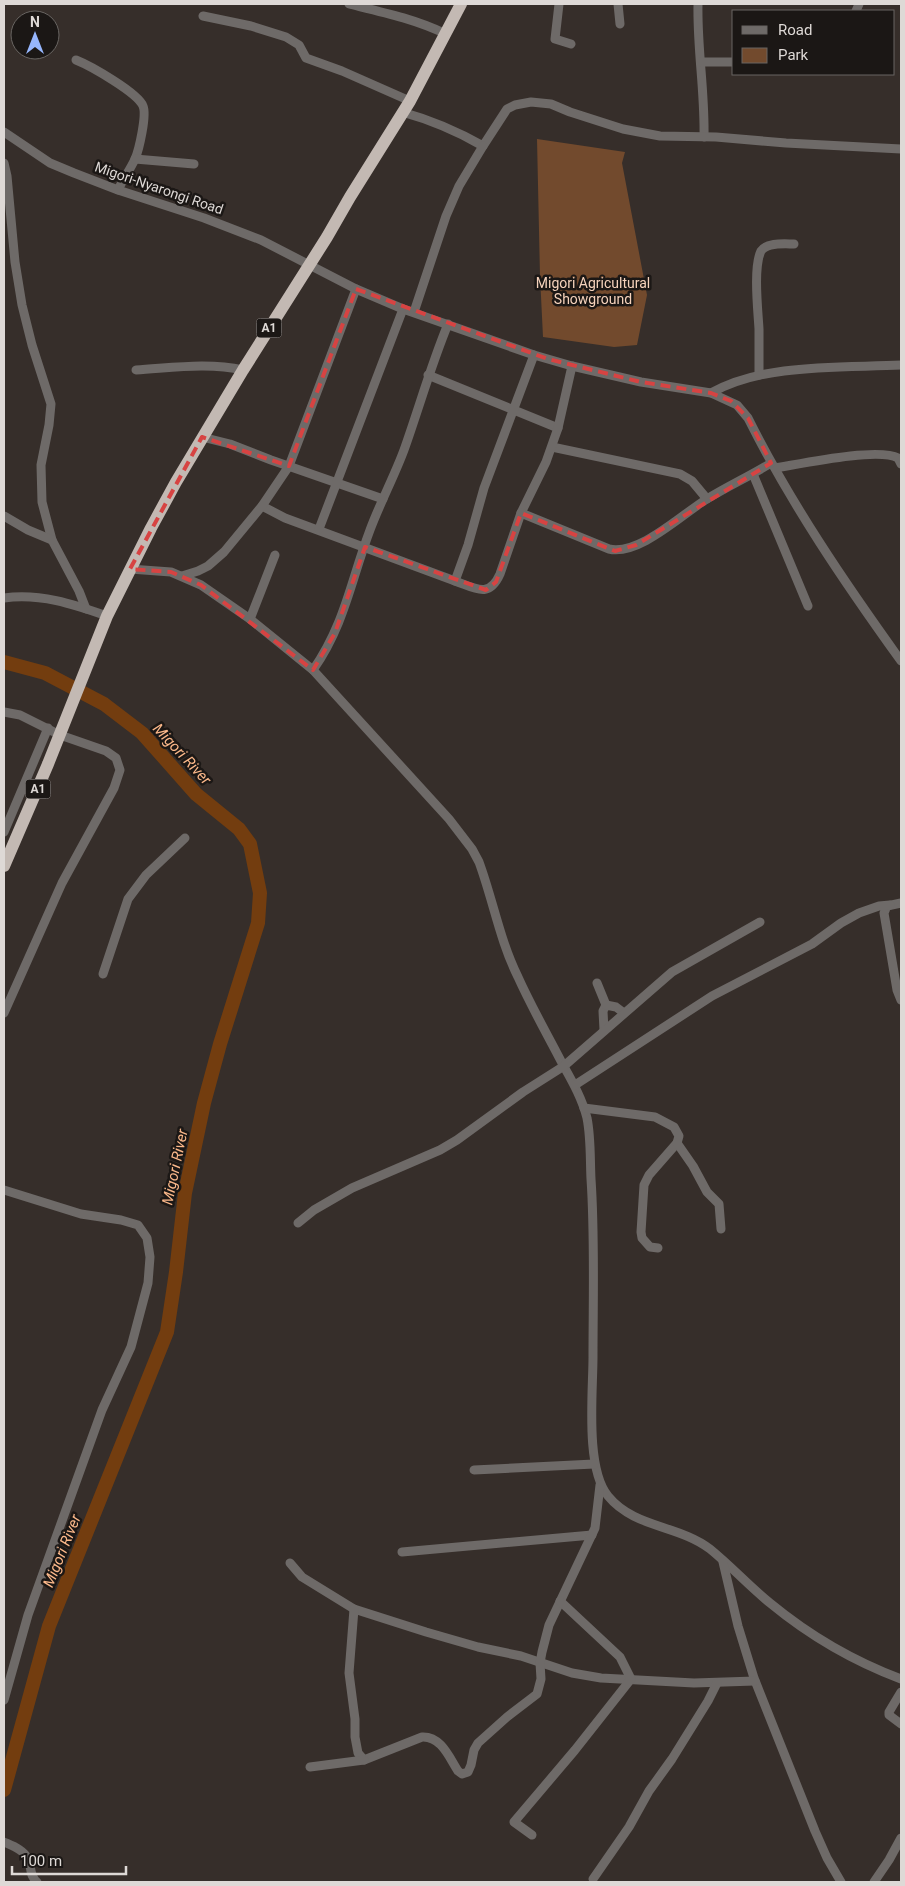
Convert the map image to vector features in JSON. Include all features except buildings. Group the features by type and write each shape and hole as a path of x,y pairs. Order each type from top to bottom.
{"highway":[{"name":"A1","path":"4,866 60,735 107,616 159,513 242,370 410,101 461,4"}],"street":[{"path":"349,4 377,9 419,22 446,34"},
{"path":"559,4 555,39 571,44"},
{"path":"618,4 620,24"},
{"path":"698,4 699,46 704,94 704,137"},
{"path":"202,16 251,26 286,37 299,45 306,58 342,71 410,101"},
{"path":"76,60 102,73 133,94 144,109 135,159 118,190"},
{"path":"701,62 732,62"},
{"path":"414,312 446,216 459,186 482,146 508,109 515,105 531,102 551,104 623,129 646,134 901,149"},
{"path":"402,112 461,133 482,146"},
{"name":"Migori-Nyarongi Road","path":"4,132 50,163 118,190 247,234 356,289 403,309 534,355 572,366 641,382 711,393 731,401 743,411 807,523 856,598 901,661"},
{"path":"135,159 194,164"},
{"path":"4,163 22,305 32,345 51,404 50,425 43,452 40,478 43,508 52,540 79,591 86,609"},
{"path":"760,375 757,307 760,257 762,251 768,246 794,244"},
{"path":"182,576 198,571 216,560 262,506 289,466 356,289"},
{"path":"319,529 403,309"},
{"path":"313,670 335,633 349,598 364,547 404,449 428,375 448,324"},
{"path":"455,581 468,545 484,488 534,355"},
{"path":"711,393 736,380 770,373 901,365"},
{"path":"262,506 285,518 319,529 455,581 482,590 490,589 506,559 521,514 552,447 572,366"},
{"path":"136,370 232,367 242,370"},
{"path":"428,375 558,428"},
{"path":"202,437 230,444 383,499"},
{"path":"552,447 680,474 692,481 707,499"},
{"path":"521,514 615,551 636,545 707,499 753,474 773,466 885,454 898,458 901,464"},
{"path":"753,474 808,606"},
{"path":"4,516 28,530 52,540"},
{"path":"250,619 275,555"},
{"path":"130,569 171,572 201,585 250,619 313,670 448,819 472,849 479,862 508,956 575,1085 584,1108 589,1134 594,1220 592,1391 594,1464 600,1484 607,1496 619,1507 648,1524 699,1542 769,1603 833,1648 867,1666 901,1679"},
{"path":"4,598 30,596 48,599 107,616"},
{"path":"4,712 20,715 60,735 83,741 111,754 119,764 119,778 62,883 4,1013"},
{"path":"4,832 48,728"},
{"path":"103,974 128,899 146,875 185,838"},
{"path":"575,1085 712,996 812,944 841,923 859,913 879,906 901,903"},
{"path":"890,904 886,907 884,913 897,990 901,1000"},
{"path":"298,1223 314,1210 352,1188 440,1150 471,1131 523,1092 564,1066 672,972 760,922"},
{"path":"597,983 606,1005 603,1011 604,1030"},
{"path":"606,1005 616,1007 624,1013"},
{"path":"584,1108 655,1116 674,1127 679,1136 677,1143 649,1175 643,1192 642,1238 650,1247 658,1248"},
{"path":"677,1143 693,1166 707,1192 719,1204 721,1229"},
{"path":"4,1190 81,1214 121,1220 138,1225 147,1238 150,1256 148,1283 131,1347 102,1410 28,1615 4,1700"},
{"path":"474,1470 594,1464"},
{"path":"310,1767 364,1760 426,1736 435,1739 440,1744 458,1771 462,1774 468,1772 478,1743 537,1694 542,1679 540,1663 550,1625 597,1520 600,1484"},
{"path":"402,1552 592,1534"},
{"path":"723,1562 738,1626 755,1681 815,1831 827,1858 841,1882"},
{"path":"290,1564 302,1577 354,1609 478,1647 521,1656 552,1668 587,1676 631,1679 717,1683 755,1681"},
{"path":"560,1601 620,1657 631,1679"},
{"path":"354,1609 349,1673 355,1719 355,1737 358,1753 364,1760"},
{"path":"532,1836 514,1822 631,1679"},
{"path":"593,1879 629,1827 649,1791 672,1759 708,1701 717,1683"},
{"path":"901,1692 888,1712 889,1715 901,1724"},
{"path":"874,1882 901,1838"},
{"path":"4,1842 16,1847 25,1854 33,1880 37,1882"}],"highlighted area":[{"path":"356,289 548,359 641,382 711,393 731,401 748,418 771,463 636,545 615,551 521,513 496,582 486,590 365,547 335,633 313,670 201,585 171,572 130,569 202,437 289,466"}],"green space":[{"name":"Migori Agricultural Showground","path":"537,139 625,152 622,163 647,295 637,345 614,347 543,337"}],"waterway":[{"name":"Migori River","path":"4,662 45,673 104,704 142,733 196,794 239,829 250,844 260,893 258,923 220,1044 204,1103 185,1193 167,1332 49,1626 4,1790"}]}
